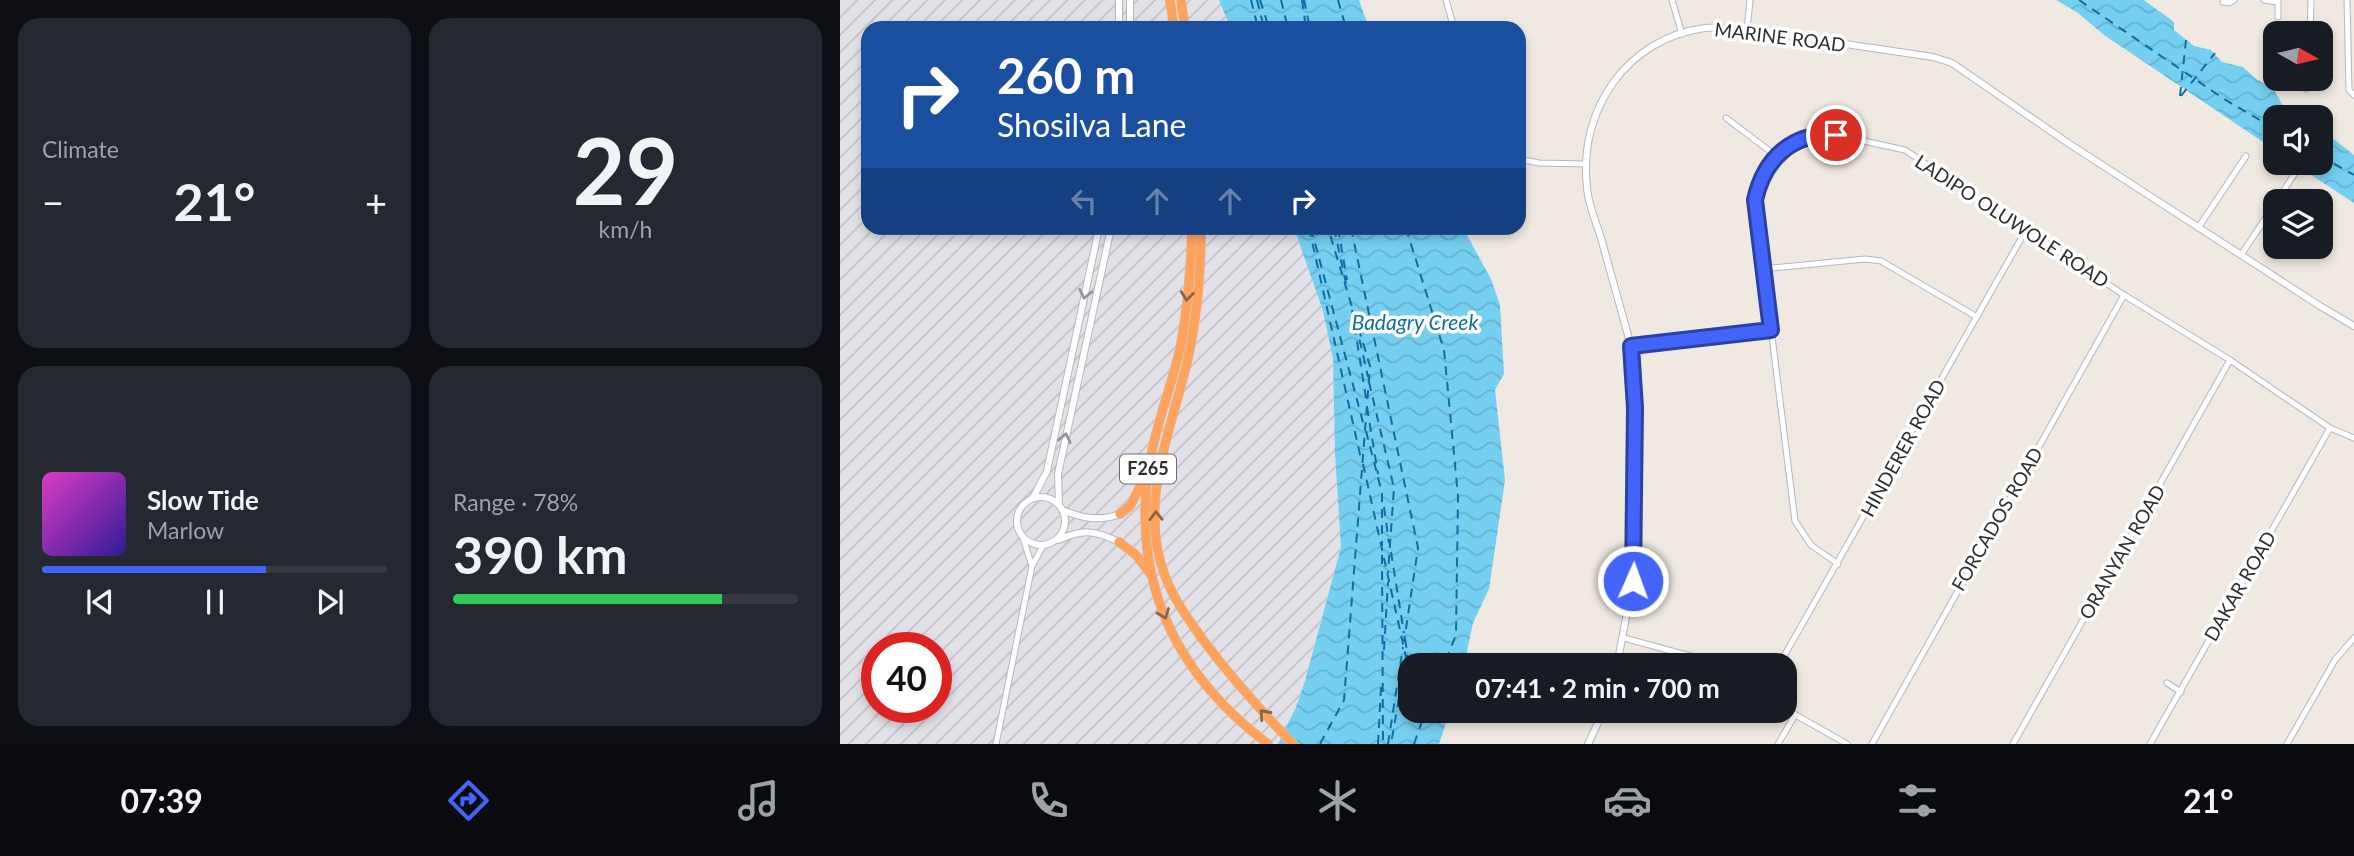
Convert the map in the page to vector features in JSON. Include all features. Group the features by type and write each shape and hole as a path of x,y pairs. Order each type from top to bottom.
{"highway":[{"path":"1170,0 1173,21"},
{"path":"1181,0 1184,21"},
{"name":"F265","path":"1192,235 1180,345 1149,469 1145,500 1153,578 1169,628 1191,667 1242,724 1268,744"},
{"name":"F265","path":"1201,235 1198,300 1189,350 1158,475 1155,498 1156,540 1164,574 1180,608 1237,683 1293,744"},
{"path":"1120,514 1130,506 1149,469"},
{"path":"1119,542 1136,555 1153,578"}],"street":[{"path":"1119,0 1119,21"},
{"path":"1130,0 1130,21"},
{"path":"1446,0 1452,21"},
{"path":"1672,0 1682,34"},
{"path":"1747,30 1751,0"},
{"path":"2223,2 2230,3 2234,0"},
{"path":"2264,0 2278,1 2278,17"},
{"path":"2310,21 2311,0"},
{"path":"2347,0 2349,90 2354,95"},
{"name":"MARINE ROAD","path":"1621,653 1633,581 1635,522 1635,408 1631,346 1587,187 1587,164 1598,108 1613,82 1625,66 1643,52 1682,34 1705,28 1747,30 1933,57 1952,63 2068,143 2354,326"},
{"path":"1726,118 1775,155 1763,175 1755,200 1795,521 1811,545 1838,564"},
{"name":"LADIPO OLUWOLE ROAD","path":"1775,155 1809,137 1823,134 1895,147 1914,156 2124,295 2230,360 2330,428 2354,438"},
{"path":"2198,228 2246,156"},
{"path":"1526,160 1587,164"},
{"path":"2241,256 2263,222"},
{"name":"HINDERER ROAD","path":"1786,653 2026,230"},
{"path":"1032,566 1017,527 1017,515 1023,505 1033,498 1047,471 1098,235"},
{"path":"1056,540 1064,528 1065,519 1060,507 1058,474 1109,235"},
{"path":"1762,269 1865,259 1881,261 1977,317"},
{"name":"FORCADOS ROAD","path":"1872,744 2124,295"},
{"path":"1631,346 1771,330"},
{"name":"ORANYAN ROAD","path":"2014,744 2230,360"},
{"name":"DAKAR ROAD","path":"2150,744 2330,428"},
{"path":"1033,498 1047,498 1084,518 1098,519 1120,514"},
{"path":"996,744 1032,566 1044,546 1075,532 1089,531 1119,542"},
{"path":"1023,538 1031,544 1044,546"},
{"path":"1624,638 1679,653"},
{"path":"2287,744 2335,660 2354,638"},
{"path":"2167,683 2181,692"},
{"path":"1797,716 1847,744"},
{"path":"1588,744 1598,723"},
{"path":"1778,744 1790,723"}],"shaded area":[{"path":"840,0 1219,0 1228,21 861,21 861,235 1296,235 1323,311 1333,359 1341,547 1296,707 1278,744 840,744"}],"water":[{"path":"1219,0 1359,0 1366,21 1228,21"},
{"path":"2056,0 2144,0 2174,22 2174,30 2194,46 2211,50 2222,62 2243,67 2263,83 2263,91 2275,91 2284,105 2263,105 2263,142 2104,35 2078,13"},
{"path":"2333,138 2354,155 2354,203 2311,175 2333,175"},
{"name":"Badagry Creek","path":"1296,235 1467,235 1491,279 1500,305 1504,374 1495,390 1505,480 1489,589 1473,623 1467,653 1398,653 1398,723 1446,723 1439,744 1278,744 1305,681 1341,547 1333,359 1323,311"}],"ferry route":[{"path":"1251,0 1256,21"},
{"path":"1257,0 1262,21"},
{"path":"1260,0 1267,21"},
{"path":"1281,0 1286,21"},
{"path":"1302,0 1305,21"},
{"path":"1304,0 1308,21"},
{"path":"1338,0 1344,21"},
{"path":"2079,0 2224,99 2263,122"},
{"path":"2180,96 2186,40"},
{"path":"2181,96 2215,53"},
{"path":"2333,163 2354,175"},
{"path":"1311,235 1361,459"},
{"path":"1313,235 1364,426"},
{"path":"1320,744 1344,700 1370,366 1330,235"},
{"path":"1336,235 1347,288"},
{"path":"1339,235 1347,280"},
{"path":"1352,235 1418,548 1404,642"},
{"path":"1408,235 1444,350 1458,496 1456,635 1449,653"},
{"path":"1352,310 1366,398"},
{"path":"1356,324 1368,377"},
{"path":"1369,382 1394,488 1388,573"},
{"path":"1367,407 1378,474"},
{"path":"1366,431 1382,493 1382,546"},
{"path":"1363,464 1406,657 1391,744"},
{"path":"1384,507 1389,543"},
{"path":"1391,552 1404,633"},
{"path":"1382,555 1383,744"},
{"path":"1384,650 1388,582"},
{"path":"1405,638 1407,653"},
{"path":"1388,744 1403,647"},
{"path":"1378,744 1381,687"},
{"path":"1414,744 1421,723"}],"route":[{"path":"1633,581 1635,408 1631,346 1771,330 1755,200 1758,187 1775,155 1809,137 1836,135"}]}
